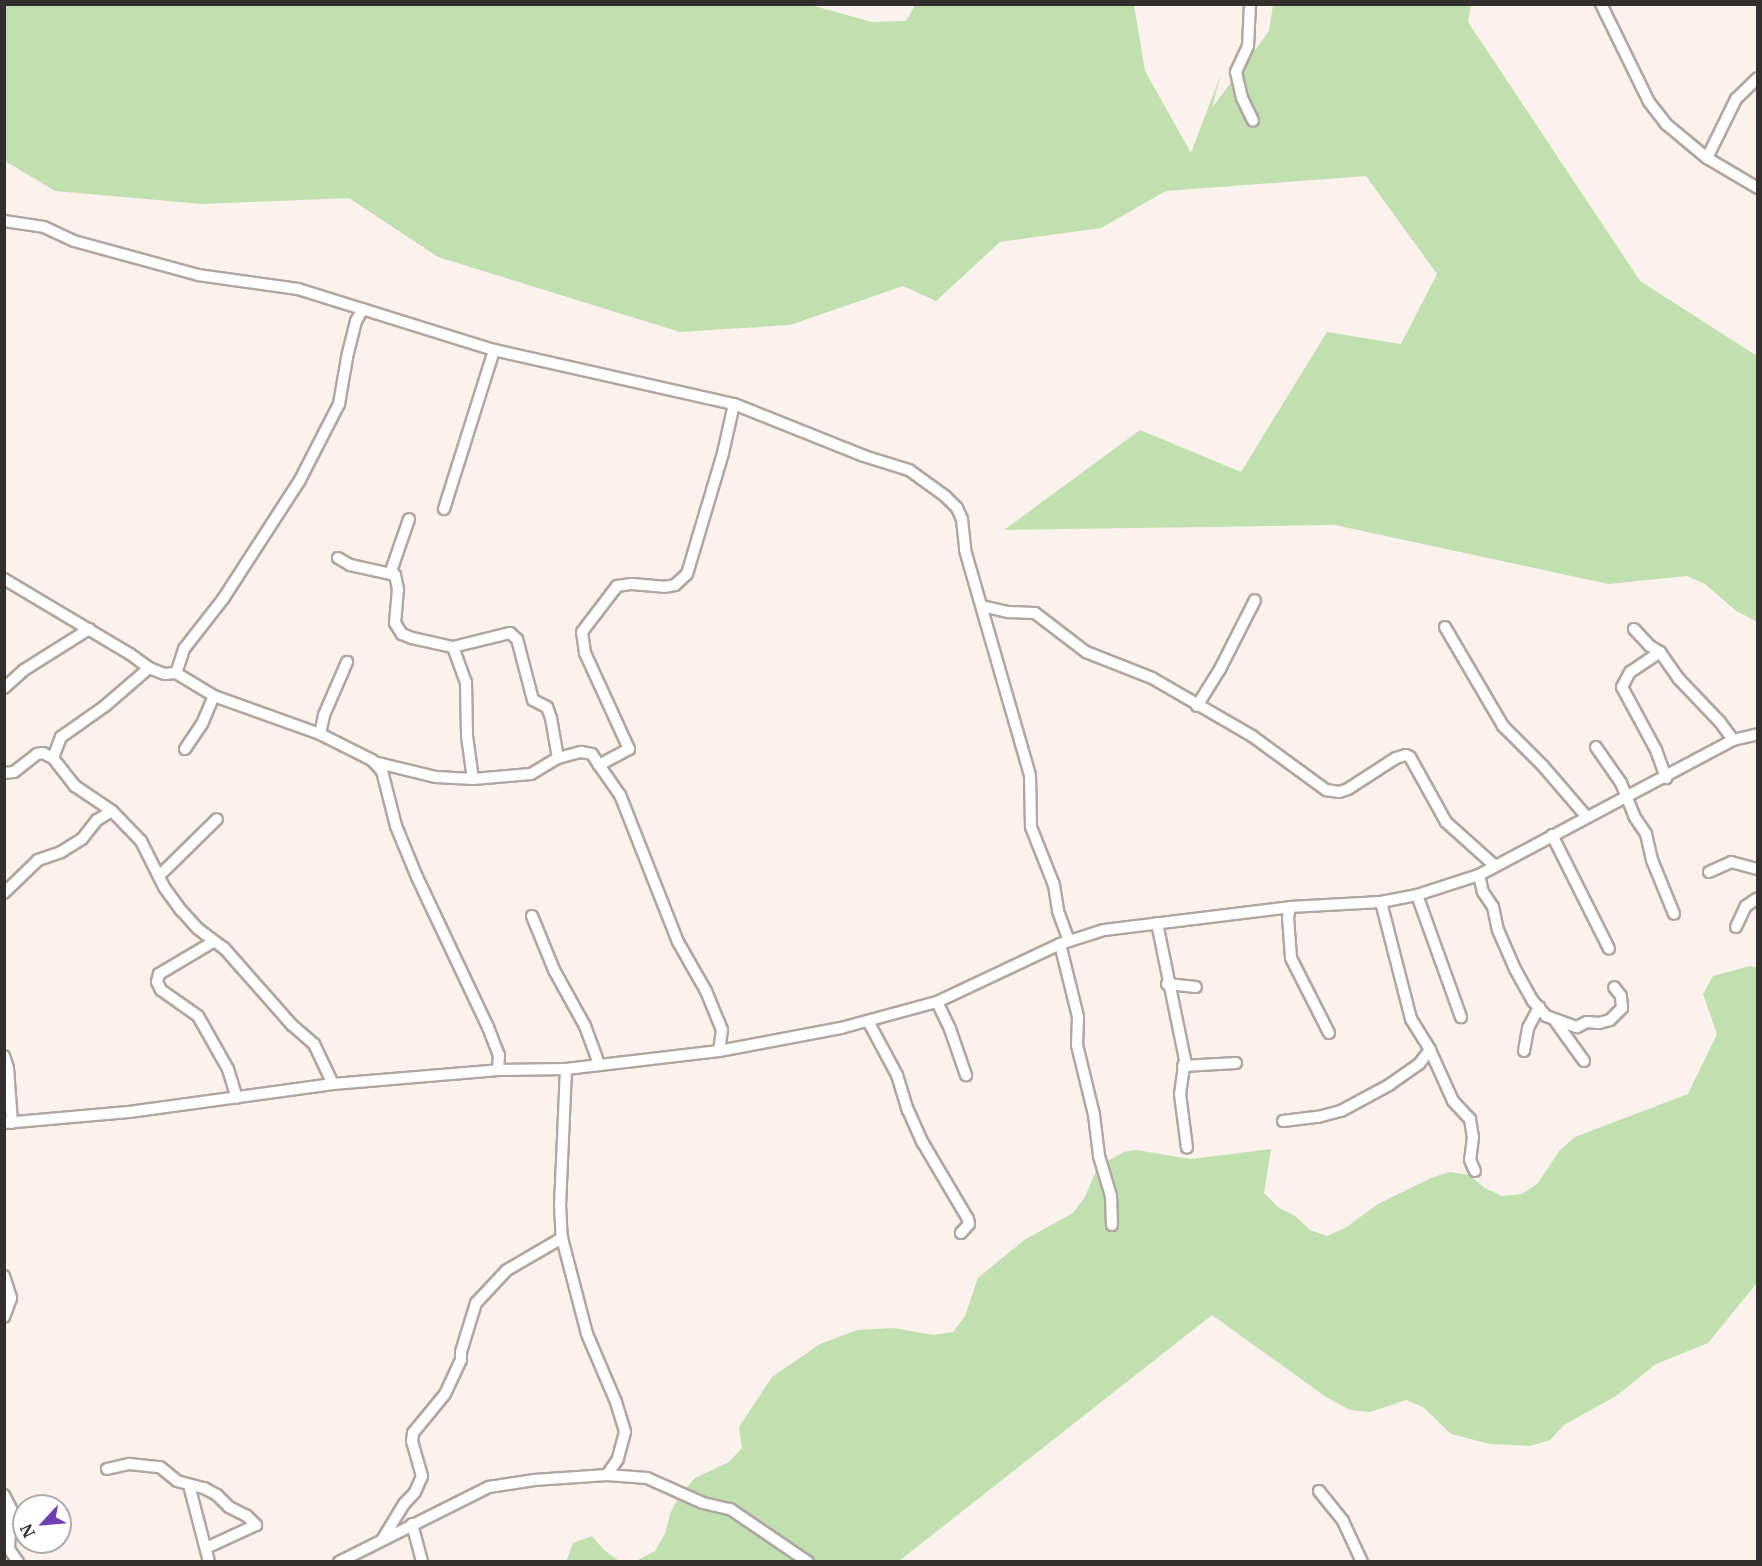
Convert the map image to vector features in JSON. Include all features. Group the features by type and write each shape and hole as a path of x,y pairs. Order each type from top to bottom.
{"street":[{"path":"1250,4 1248,46 1236,72 1242,98 1253,121"},
{"path":"1600,4 1649,102 1666,124 1707,158 1758,188"},
{"path":"1707,158 1737,99 1758,78"},
{"path":"4,221 44,227 74,241 198,275 298,289 494,350 734,404 864,456 909,470 945,496 957,508 962,519 965,550 1030,774 1031,827 1054,885 1078,1017 1077,1045 1094,1115 1099,1156 1111,1196 1113,1225"},
{"path":"176,673 184,649 223,599 300,480 339,404 356,321 363,309"},
{"path":"444,509 494,350"},
{"path":"599,765 629,749 585,653 582,632 617,586 632,584 664,587 675,585 687,574 723,453 734,404"},
{"path":"390,574 409,519"},
{"path":"338,558 350,565 395,575 398,589 394,623 402,634 453,647 510,633 517,639 533,700 547,707 551,718 558,758"},
{"path":"4,579 149,668 165,674 176,673 214,696 320,734 372,760 436,777 473,779 531,774 558,758 581,752 592,754 620,795 678,942 706,991 722,1029 719,1052"},
{"path":"1197,706 1220,669 1255,600"},
{"path":"982,606 1009,612 1035,613 1086,652 1152,678 1252,736 1326,790 1339,792 1348,789 1396,758 1410,757 1446,822 1495,866"},
{"path":"1445,627 1503,726 1543,766 1586,816"},
{"path":"1634,629 1650,646 1660,652 1679,679 1720,722 1733,740"},
{"path":"4,688 24,670 89,630"},
{"path":"453,647 466,682 467,736 473,779"},
{"path":"1660,652 1630,672 1622,687 1656,750 1666,778"},
{"path":"320,734 324,715 347,662"},
{"path":"53,758 61,737 105,706 149,668"},
{"path":"185,748 202,724 214,696"},
{"path":"4,1056 8,1068 8,1123 237,1098 333,1084 498,1070 566,1069 719,1052 868,1021 937,1002 1065,943 1104,930 1290,907 1382,902 1417,895 1479,875 1586,816 1666,778 1733,740 1758,734"},
{"path":"1596,747 1627,796 1634,816 1646,834 1652,860 1674,914"},
{"path":"4,773 14,772 37,754 43,753 53,758 75,786 112,811 141,841 159,876 181,910 213,942 224,948 292,1025 314,1044 333,1084"},
{"path":"372,760 382,771 396,826 417,877 488,1027 499,1055 498,1070"},
{"path":"4,893 38,860 62,852 82,839 97,820 112,811"},
{"path":"159,876 217,819"},
{"path":"1552,835 1609,949"},
{"path":"1709,872 1731,862 1758,869"},
{"path":"1479,875 1484,892 1493,907 1498,930 1515,969 1546,1016 1577,1028 1587,1022 1599,1023 1610,1020 1622,1008 1621,996 1614,987"},
{"path":"1417,895 1461,1017"},
{"path":"1736,927 1746,906 1758,898"},
{"path":"1382,902 1411,1019 1430,1050 1454,1101 1470,1119 1473,1137 1470,1160 1475,1171"},
{"path":"1290,907 1288,917 1291,958 1329,1033"},
{"path":"532,916 554,969 585,1026 599,1064"},
{"path":"1157,923 1167,984 1180,1028 1185,1059 1180,1094 1187,1148"},
{"path":"213,942 159,974 157,982 161,990 198,1016 205,1026 228,1069 237,1098"},
{"path":"1167,984 1196,987"},
{"path":"937,1002 950,1029 966,1075"},
{"path":"1524,1051 1528,1028 1539,1007"},
{"path":"868,1021 897,1075 908,1110 923,1143 968,1219 969,1224 961,1233"},
{"path":"1556,1021 1584,1060"},
{"path":"1284,1121 1318,1117 1341,1111 1389,1085 1419,1064 1430,1050"},
{"path":"1183,1066 1236,1063"},
{"path":"566,1069 560,1205 562,1238 587,1334 616,1402 625,1432 618,1459 607,1475"},
{"path":"381,1542 404,1504 416,1492 422,1476 411,1441 413,1433 445,1394 461,1360 461,1352 476,1304 507,1270 562,1238"},
{"path":"4,1276 11,1298 4,1317"},
{"path":"107,1469 129,1464 148,1464 160,1467 177,1481 204,1488 217,1495 229,1507 247,1516 256,1525 206,1548"},
{"path":"339,1562 489,1487 534,1480 607,1475 646,1478 702,1503 730,1509 808,1562"},
{"path":"189,1485 209,1562"},
{"path":"1319,1491 1343,1521 1362,1562"},
{"path":"4,1495 11,1509 9,1549 18,1562"},
{"path":"412,1524 422,1562"}],"green space":[{"path":"807,4 872,22 906,21 915,5 1134,5 1145,71 1191,153 1221,74 1212,108 1269,31 1273,5 1471,5 1468,22 1640,281 1757,356 1757,622 1735,610 1705,584 1687,576 1608,584 1335,525 1004,530 1140,430 1241,472 1327,332 1401,344 1437,274 1366,176 1166,191 1101,228 1000,242 936,301 903,286 790,325 680,332 438,257 349,198 202,204 55,191 5,161 5,5"},
{"path":"1750,966 1757,967 1757,1283 1708,1343 1656,1364 1616,1396 1564,1425 1550,1440 1530,1446 1490,1444 1451,1434 1423,1407 1406,1400 1370,1412 1350,1410 1326,1397 1212,1315 899,1561 566,1562 573,1543 592,1536 604,1550 619,1561 638,1560 655,1551 665,1534 670,1514 679,1496 695,1478 729,1462 742,1448 739,1427 772,1377 820,1344 857,1330 894,1328 934,1335 953,1332 965,1316 978,1278 1024,1240 1073,1213 1085,1197 1098,1166 1124,1152 1136,1150 1191,1159 1271,1149 1264,1193 1278,1207 1295,1216 1310,1230 1327,1236 1345,1228 1378,1204 1431,1178 1450,1172 1469,1175 1485,1188 1502,1196 1522,1194 1538,1183 1560,1150 1575,1137 1688,1094 1717,1034 1703,994 1713,976"}]}
